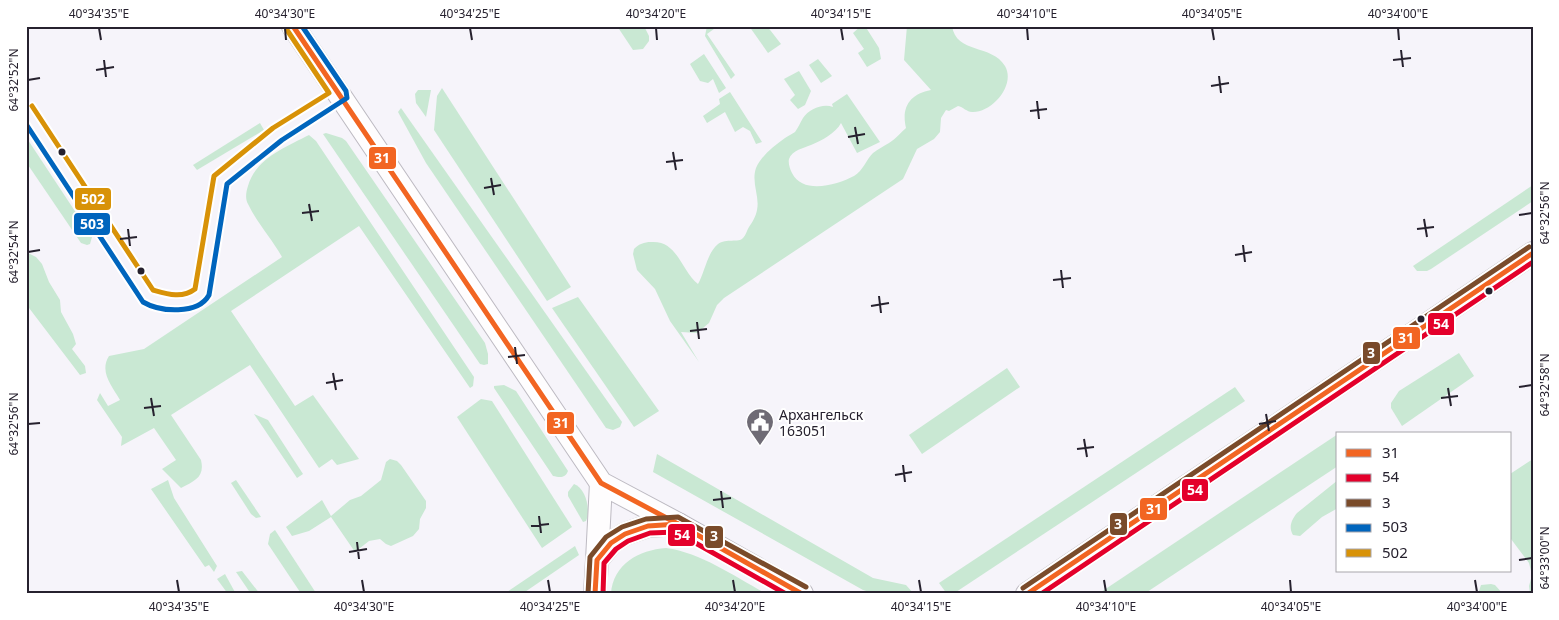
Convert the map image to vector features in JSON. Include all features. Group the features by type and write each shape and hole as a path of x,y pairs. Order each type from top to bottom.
{"main road":[{"path":"293,26 601,483 802,594"},
{"path":"1026,594 1533,253"},
{"path":"595,594 601,483"},
{"path":"598,560 611,543 625,534 648,526 678,524"}],"green space":[{"path":"617,26 644,26 649,36 649,41 643,49 633,50"},
{"path":"707,26 718,26 707,34 735,75 731,79 705,36"},
{"path":"749,26 767,26 781,44 768,53"},
{"path":"861,26 865,26 879,48 881,59 867,67 858,53 864,49 853,33"},
{"path":"907,26 952,26 955,35 960,41 992,54 1005,66 1008,73 1005,89 994,103 980,111 970,112 958,106 949,111 946,110 941,118 940,132 934,139 917,149 903,179 724,298 717,305 709,323 697,333 681,332 699,362 670,321 655,289 637,270 633,254 634,249 648,242 667,246 678,257 687,272 698,284 714,248 721,242 741,239 754,219 758,205 755,174 761,159 777,144 795,132 809,112 821,106 833,107 832,104 847,94 880,142 857,153 841,123 828,136 793,153 789,159 789,164 797,180 812,186 830,185 857,174 873,153 892,141 906,128 906,108 913,98 931,90 904,60"},
{"path":"704,54 726,88 719,93 713,79 708,83 700,81 690,64"},
{"path":"818,59 832,76 821,83 809,65"},
{"path":"799,71 811,91 805,105 798,109 790,100 795,95 784,79"},
{"path":"442,88 571,287 547,301 434,130 437,96"},
{"path":"418,90 431,90 426,117 416,103 415,94"},
{"path":"730,92 762,142 756,144 750,131 743,127 735,132 725,112 707,123 703,116 720,104 719,99"},
{"path":"401,108 622,422 620,427 613,430 606,428 426,163 398,112"},
{"path":"260,123 264,130 197,170 193,165"},
{"path":"326,133 346,141 485,343 488,364 480,364 323,134"},
{"path":"309,135 316,141 474,377 473,386 470,388 359,226 231,311 295,406 313,395 359,459 337,465 332,459 319,468 250,365 171,415 201,460 202,466 202,471 198,478 181,488 162,469 176,460 154,428 121,446 122,437 97,400 100,393 108,406 120,400 108,379 105,368 106,362 109,356 144,349 282,257 252,211 246,200 246,195 252,176 265,161 273,154"},
{"path":"26,137 92,237 90,244 81,243 26,162"},
{"path":"1533,185 1533,201 1431,269 1417,271 1413,266"},
{"path":"26,252 36,257 42,264 49,282 60,300 61,312 73,334 76,344 72,349 85,366 86,373 80,375 26,304"},
{"path":"578,297 659,411 634,427 552,308"},
{"path":"1459,353 1474,376 1402,426 1391,408 1391,403 1399,391"},
{"path":"1007,368 1020,387 922,454 909,435"},
{"path":"504,385 516,391 568,471 562,477 553,476 494,388 494,386"},
{"path":"1235,387 1245,401 953,594 947,594 939,583"},
{"path":"481,399 492,401 572,527 542,548 457,417"},
{"path":"254,414 268,420 303,474 297,478"},
{"path":"1336,435 1336,467 1144,594 1098,594"},
{"path":"657,454 873,578 906,585 914,594 876,594 863,590 653,472"},
{"path":"390,459 397,461 401,465 426,501 426,508 420,519 419,529 413,536 391,546 380,539 369,541 355,552 331,517 309,531 292,536 286,527 322,500 331,516 350,500 361,496 381,480 386,462"},
{"path":"1533,459 1533,594 1530,594 1529,586 1532,575 1529,563 1512,540 1512,473"},
{"path":"168,480 174,498 217,566 214,572 209,565 205,567 151,489"},
{"path":"236,480 261,517 256,518 251,514 231,483"},
{"path":"1336,482 1336,509 1322,517 1300,536 1293,535 1291,529 1291,523 1297,513"},
{"path":"574,484 582,490 588,506 586,521 583,522 568,496 568,492"},
{"path":"275,530 316,593 300,592 268,544 270,534"},
{"path":"575,546 579,555 522,594 504,594"},
{"path":"666,548 705,560 767,594 611,594 617,574 629,560 646,552"},
{"path":"242,571 260,594 251,594 236,572"},
{"path":"225,574 236,594 228,594 217,579"},
{"path":"1481,585 1495,585 1503,594 1478,594"}],"transit line":[{"name":"31","path":"293,26 601,483 678,524"},
{"name":"503","path":"26,124 143,302 159,308 188,309 204,301 209,295 227,184 282,140 347,98 346,91 302,26"},
{"name":"502","path":"32,106 153,290 174,295 185,294 195,289 214,176 273,128 329,93 287,30"},
{"name":"3","path":"1023,588 1529,247"},
{"name":"31","path":"1027,594 1533,253"},
{"name":"54","path":"1041,594 1533,262"},
{"name":"3","path":"588,594 590,557 606,537 622,527 646,519 678,517 806,587"},
{"name":"31","path":"595,594 597,560 611,543 625,534 648,526 678,524 802,594"},
{"name":"54","path":"603,594 604,563 616,549 628,541 650,533 676,532 786,594"}],"place":[{"name":"Архангельск 163051","path":"760,446"}]}
